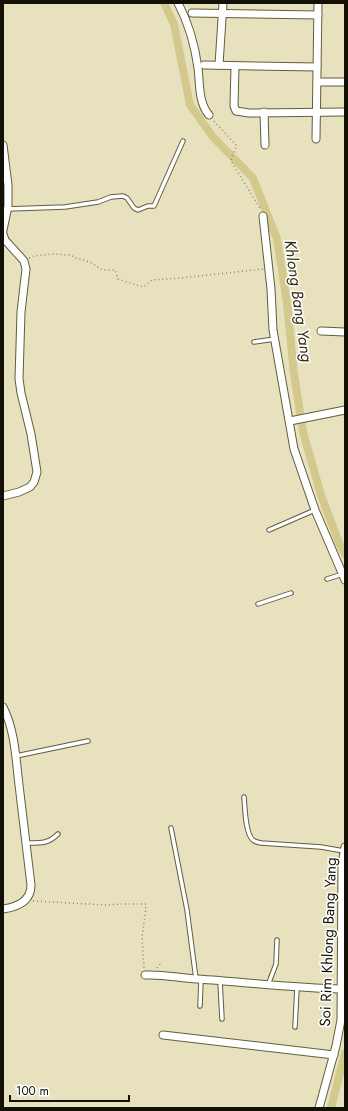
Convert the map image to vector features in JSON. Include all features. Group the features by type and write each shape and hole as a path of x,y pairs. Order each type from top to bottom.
{"street":[{"path":"178,3 189,31 195,54 201,97 209,115"},
{"path":"220,65 223,3"},
{"path":"316,139 318,3"},
{"path":"192,13 318,15"},
{"path":"204,65 317,67"},
{"path":"235,66 234,106 236,110 245,112 345,112"},
{"path":"317,82 345,82"},
{"path":"264,112 265,144"},
{"path":"3,148 8,186 7,209 3,230"},
{"path":"262,216 275,338 292,420 294,449 315,510 344,577"},
{"path":"3,234 5,240 24,261 26,269 21,312 19,379 31,434 36,472 34,482 30,487 19,492 3,496"},
{"path":"321,331 345,332"},
{"path":"292,420 345,410"},
{"path":"3,707 7,714 16,756 31,885 30,895 25,901 19,905 3,909"},
{"name":"Soi Rim Khlong Bang Yang","path":"319,1108 334,1055 341,1020 343,972 342,864 345,849"},
{"path":"145,975 176,976 297,988 342,989"},
{"path":"163,1035 334,1055"}],"lane":[{"path":"7,209 76,206 98,202 111,197 123,196 127,198 134,208 138,210 148,206 154,206 183,141"},
{"path":"254,342 275,338"},
{"path":"269,530 315,510"},
{"path":"327,579 344,577"},
{"path":"258,604 291,593"},
{"path":"16,756 88,741"},
{"path":"244,797 249,835 253,841 260,843 345,849"},
{"path":"171,828 199,979 200,1006"},
{"path":"26,843 44,843 52,841 58,834"},
{"path":"268,985 276,964 277,940"},
{"path":"220,981 222,1019"},
{"path":"295,1027 297,988"}],"path":[{"path":"209,115 237,146 231,161 260,205 262,216"},
{"path":"24,261 34,256 52,254 71,255 75,258 92,263 102,270 115,270 118,279 143,287 152,280 268,268"},
{"path":"25,901 106,905 146,904 146,915 142,937 145,975"}],"waterway":[{"name":"Khlong Bang Yang","path":"164,3 174,24 190,105 213,137 253,178 277,239 287,303 294,374 303,432 321,495 339,543 345,554"},
{"name":"Khlong Bang Yang","path":"331,1108 345,1053"}]}
